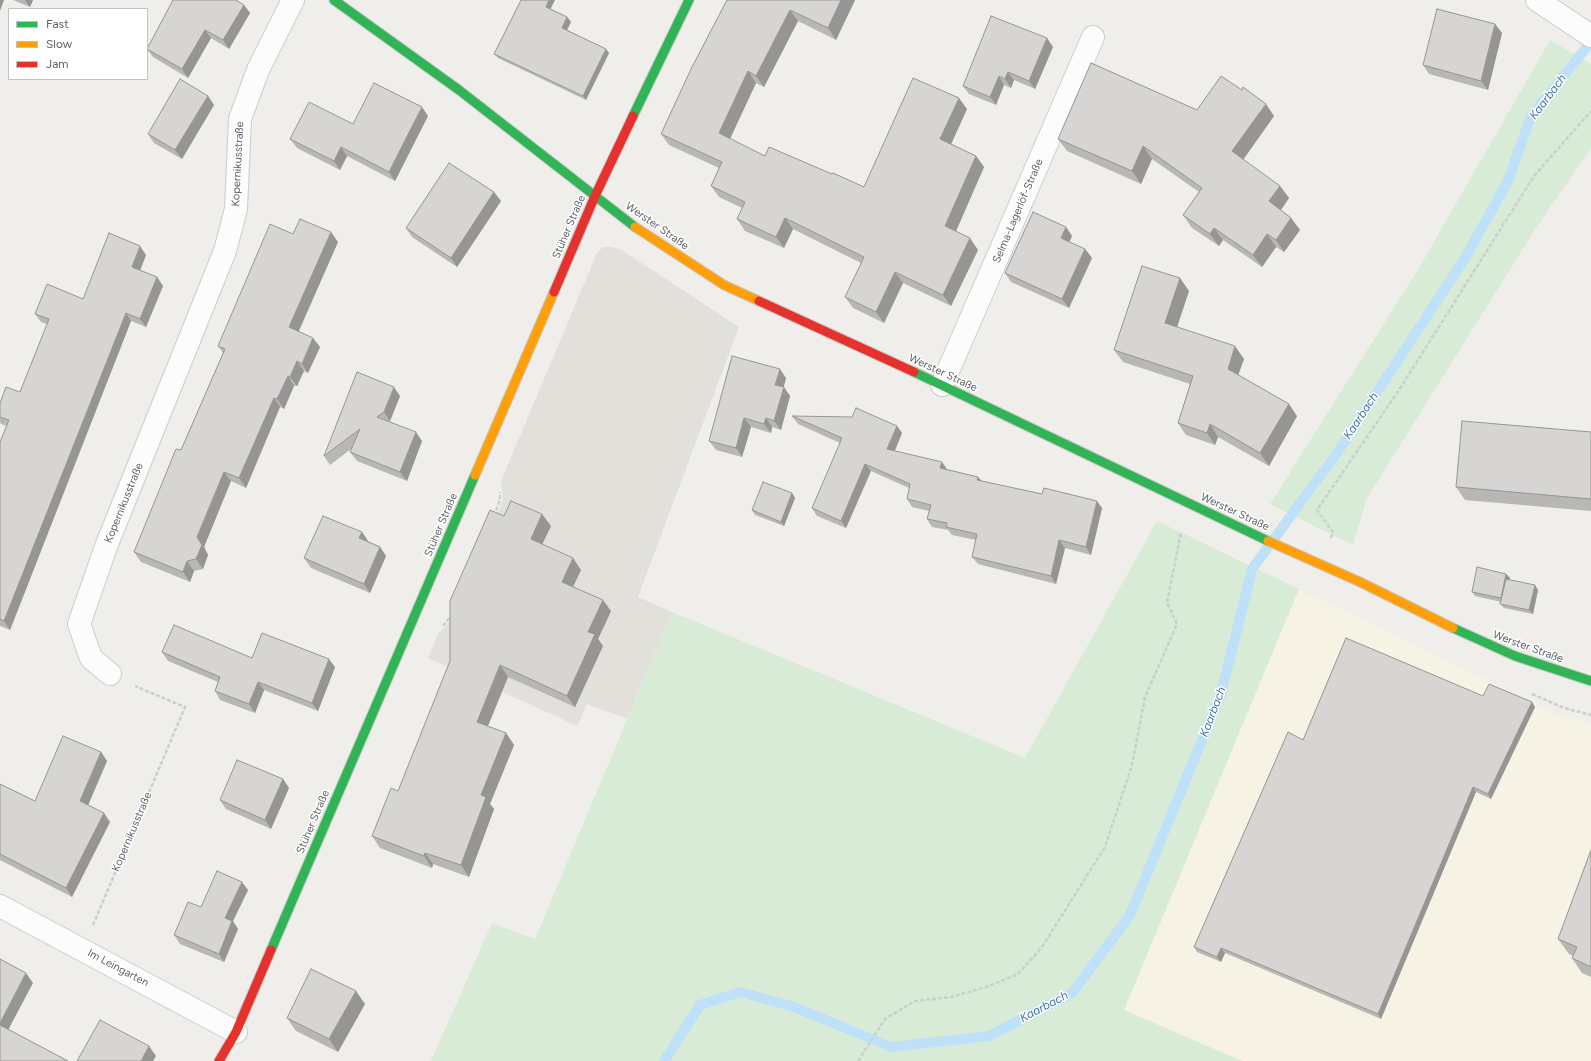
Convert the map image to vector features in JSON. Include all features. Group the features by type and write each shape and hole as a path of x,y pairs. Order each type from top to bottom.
{"main road":[{"name":"Werster Straße","path":"334,0 459,90 639,230 724,285 942,385 1246,531 1319,563 1477,640 1515,656 1591,681"},
{"name":"Stüher Straße","path":"219,1061 236,1032 595,196 689,0"}],"street":[{"name":"Kopernikusstraße","path":"110,674 91,658 79,624 107,544 225,251 236,209 240,119 258,70 293,0"},
{"path":"1537,0 1591,36"},
{"name":"Selma-Lagerlöf-Straße","path":"942,385 1093,37"},
{"name":"Im Leingarten","path":"0,906 236,1032"}],"path":[{"path":"1319,563 1333,532 1316,510 1399,390 1534,176 1591,111"},
{"path":"858,1060 885,1019 915,1001 951,996 986,986 1018,974 1042,947 1105,848 1132,765 1145,697 1177,624 1168,603 1183,524"},
{"name":"Kopernikusstraße","path":"82,949 185,707 138,688 110,674"}],"shaded area":[{"path":"603,247 620,249 739,327 638,597 672,612 627,719 587,704 577,726 428,658 438,634 452,619 503,500 501,481 597,253"},
{"path":"1299,589 1563,717 1591,723 1591,1061 1242,1061 1123,1010"}],"green space":[{"path":"1550,40 1591,64 1591,148 1536,228 1367,498 1353,545 1270,504 1419,268"},
{"path":"1157,521 1299,589 1124,1010 1242,1061 431,1061 492,923 535,939 672,612 1025,758"}],"building":[{"path":"173,0 236,0 244,5 223,40 205,30 182,69 148,50"},
{"path":"521,0 549,0 546,7 567,17 562,28 606,49 583,96 494,54"},
{"path":"727,0 841,0 828,28 790,10 756,76 748,71 719,133 765,156 769,147 864,187 913,78 959,98 940,139 976,156 945,226 970,238 943,295 895,272 876,312 845,297 864,257 785,218 776,237 737,219 745,202 711,186 722,162 661,134 691,69"},
{"path":"1437,9 1495,24 1481,81 1423,65"},
{"path":"991,16 1047,38 1029,81 1008,72 1005,79 999,76 990,97 963,86"},
{"path":"1091,63 1197,110 1221,76 1242,90 1243,87 1266,104 1232,151 1280,186 1269,201 1291,218 1276,240 1267,234 1253,255 1214,228 1210,234 1183,215 1202,188 1143,146 1132,171 1058,139"},
{"path":"180,79 208,96 175,150 148,134"},
{"path":"374,83 422,107 389,172 341,147 334,161 290,139 309,102 353,124"},
{"path":"449,163 494,192 451,258 406,228"},
{"path":"1033,212 1066,227 1061,238 1085,249 1062,299 1005,273"},
{"path":"300,219 331,232 289,327 313,338 302,364 297,361 290,377 288,376 277,399 274,398 239,478 224,472 197,537 202,545 196,559 187,561 183,572 134,552 176,449 181,450 225,349 218,346 270,224 293,234"},
{"path":"109,233 140,246 132,267 157,277 140,319 126,313 4,621 0,619 0,442 9,420 0,417 0,403 6,387 20,392 49,319 35,314 47,284 83,299"},
{"path":"1142,266 1180,278 1165,323 1235,346 1228,369 1289,404 1260,453 1210,424 1207,433 1178,423 1193,376 1114,350"},
{"path":"732,356 780,369 775,385 784,387 774,421 766,418 764,424 744,418 736,448 709,441"},
{"path":"357,372 394,387 384,412 377,417 416,432 400,472 350,452 360,429 324,456"},
{"path":"856,408 897,426 887,449 942,462 940,468 978,477 977,480 1042,494 1044,488 1097,501 1086,547 1059,540 1051,576 972,557 977,534 946,527 947,523 927,519 931,505 907,499 910,484 865,464 841,521 812,508 842,438 792,416 852,417"},
{"path":"1462,421 1591,432 1591,499 1456,487"},
{"path":"763,482 792,493 781,522 752,510"},
{"path":"511,501 542,514 531,539 573,558 562,582 603,600 588,632 595,634 567,696 500,665 477,722 506,733 481,795 486,797 461,865 425,853 424,856 372,836 391,788 398,791 450,661 450,601 490,510 504,516"},
{"path":"323,516 362,532 359,538 380,547 364,584 304,558"},
{"path":"1477,567 1506,574 1501,598 1472,592"},
{"path":"1506,579 1535,585 1529,610 1500,604"},
{"path":"174,625 252,658 262,633 329,659 312,703 258,682 249,704 215,691 220,677 162,652"},
{"path":"1346,638 1483,696 1489,684 1532,702 1488,794 1473,787 1378,1014 1221,948 1217,957 1194,947 1288,732 1303,740"},
{"path":"63,736 101,752 80,801 104,813 66,888 0,854 0,784 35,801"},
{"path":"237,760 283,779 265,820 220,800"},
{"path":"1591,850 1591,967 1572,958 1577,947 1558,939"},
{"path":"217,871 242,882 225,918 232,921 219,954 174,935 188,902 201,907"},
{"path":"0,959 26,973 0,1023"},
{"path":"311,969 356,991 329,1039 287,1018"},
{"path":"100,1020 149,1046 141,1061 77,1061"},
{"path":"0,1025 68,1061 0,1061"}],"waterway":[{"name":"Kaarbach","path":"664,1061 700,1005 740,992 794,1007 891,1047 989,1036 1072,993 1130,915 1221,694 1252,569 1339,450 1465,258 1508,181 1531,116 1591,42"}],"traffic: fast":[{"path":"334,0 459,90 635,227"},
{"path":"633,116 689,0"},
{"path":"914,372 1268,541"},
{"path":"271,950 475,475"},
{"path":"1453,628 1515,656 1591,681"}],"traffic: slow":[{"path":"635,227 724,285 759,301"},
{"path":"475,475 554,292"},
{"path":"1268,541 1360,582 1453,628"}],"traffic: jam":[{"path":"554,292 595,196 633,116"},
{"path":"759,301 914,372"},
{"path":"219,1061 236,1032 271,950"}]}
